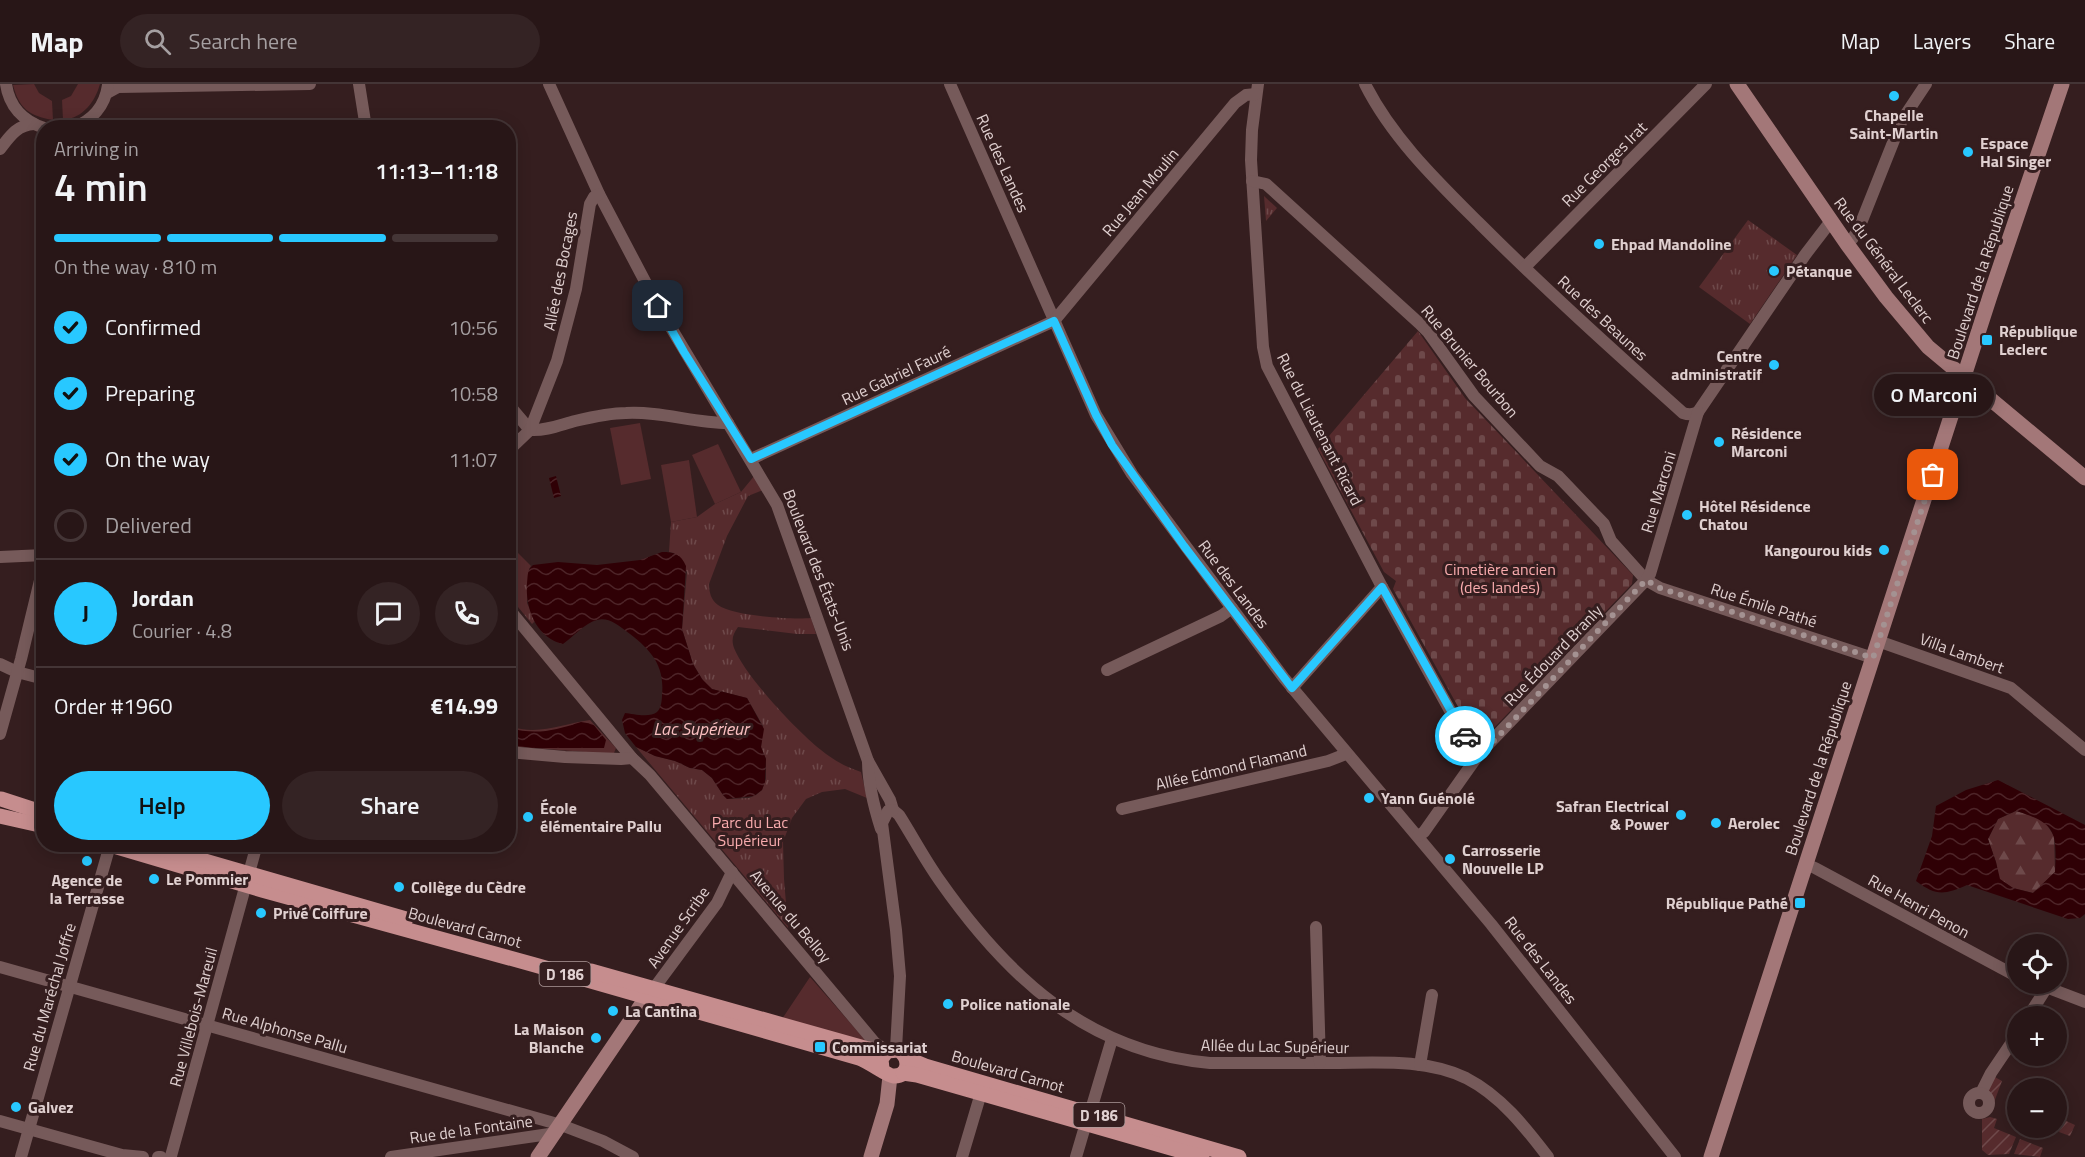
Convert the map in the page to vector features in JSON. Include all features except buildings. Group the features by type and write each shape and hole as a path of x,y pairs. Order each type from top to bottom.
{"main road":[{"path":"0,809 0,798 36,810"},
{"path":"0,816 36,824"},
{"name":"Boulevard Carnot","path":"137,852 247,880 650,993 868,1049 954,1086 981,1094"},
{"name":"Boulevard Carnot","path":"168,852 247,880"},
{"name":"Boulevard Carnot","path":"893,1061 936,1069 1088,1118 1239,1157"},
{"name":"D 186","path":"981,1094 1088,1118 1202,1157"}],"street":[{"path":"98,120 98,110 108,89 118,87 310,84"},
{"path":"359,84 365,120"},
{"name":"Boulevard des États-Unis","path":"549,84 599,194 663,315 777,505 868,761 890,800 891,811 882,823 892,890 900,976 887,1104 871,1157"},
{"name":"Rue des Landes","path":"950,84 1096,415 1112,445 1151,501 1292,688 1491,924 1675,1157"},
{"name":"Rue des Beaunes","path":"1365,84 1370,95 1411,152 1525,267 1683,413 1694,415 1698,412"},
{"name":"Rue Georges Irat","path":"1525,267 1706,84"},
{"name":"Rue du Général Leclerc","path":"1737,84 1847,244 1886,297 1928,347 2085,478"},
{"path":"1847,244 1859,228 1902,120 1926,84"},
{"name":"Boulevard de la République","path":"1711,1157 1965,379 1993,286 2062,84"},
{"path":"4,89 16,109 36,124"},
{"name":"Rue Jean Moulin","path":"1054,321 1235,103 1257,89"},
{"name":"Rue du Lieutenant Ricard","path":"1257,89 1252,130 1252,181 1263,347 1267,366 1382,587 1469,745 1479,754"},
{"path":"14,131 17,118 16,109"},
{"path":"85,120 98,110"},
{"path":"0,149 21,126 36,126"},
{"name":"Rue Brunier Bourbon","path":"1252,181 1266,184 1428,332 1474,396 1540,466 1558,476 1604,524 1611,541 1646,580"},
{"name":"Allée des Bocages","path":"516,443 530,430 557,361 576,289 590,204 599,194"},
{"path":"1698,412 1805,255 1832,221"},
{"name":"Rue Gabriel Fauré","path":"751,459 1054,321"},
{"path":"516,413 530,430 543,430 583,419 625,412 654,413 711,423 728,423"},
{"name":"Rue Marconi","path":"1646,580 1650,574 1698,412"},
{"path":"0,557 36,555"},
{"name":"Rue Émile Pathé","path":"1646,580 1660,588 1873,658"},
{"name":"Rue Édouard Branly","path":"1418,836 1424,832 1479,754 1646,580"},
{"path":"1292,688 1382,587"},
{"path":"0,734 36,596"},
{"path":"1107,670 1221,616 1232,608"},
{"name":"Avenue du Belloy","path":"516,618 632,758 650,775 893,1061"},
{"name":"Villa Lambert","path":"1878,641 2011,688 2085,750"},
{"path":"0,664 36,677"},
{"path":"516,753 565,757 632,758"},
{"name":"Allée Edmond Flamand","path":"1122,809 1328,761 1346,754"},
{"name":"Boulevard des États-Unis","path":"868,761 868,778 873,804 883,836"},
{"path":"873,804 877,811 891,811"},
{"name":"Allée du Lac Supérieur","path":"891,811 899,815 940,881 998,956 1034,990 1060,1010 1112,1039 1145,1051 1186,1061 1388,1063 1420,1065 1450,1072 1466,1078 1512,1113 1548,1157"},
{"name":"Rue du Maréchal Joffre","path":"21,1157 107,852"},
{"name":"Rue Villebois-Mareuil","path":"165,1157 208,1026 255,852"},
{"name":"Rue Henri Penon","path":"1805,864 2007,971"},
{"name":"Avenue Scribe","path":"650,993 717,903 732,872"},
{"path":"1316,927 1320,1063"},
{"name":"Rue Alphonse Pallu","path":"0,967 603,1142 633,1157"},
{"path":"538,1157 650,993"},
{"path":"2064,994 2085,1002"},
{"path":"1420,1065 1432,995"},
{"path":"1076,1157 1112,1039"},
{"path":"1981,1093 2007,1049"},
{"path":"962,1157 981,1094"},
{"path":"0,1121 124,1156 143,1157"},
{"name":"Rue de la Fontaine","path":"391,1157 559,1129"}],"green space":[{"path":"34,84 39,93 52,101 53,120 31,113 18,100 13,85"},
{"path":"78,84 100,84 87,108 77,116 63,120 62,100 71,96"},
{"path":"1264,196 1277,208 1266,221"},
{"path":"1748,220 1797,255 1750,324 1699,287"},
{"name":"Cimetière ancien (des landes)","path":"1418,331 1465,398 1633,575 1632,584 1489,733 1481,730 1472,732 1393,589 1396,581 1384,572 1318,449"},
{"path":"640,423 651,479 621,485 610,428"},
{"path":"718,444 741,492 715,504 692,455"},
{"path":"689,460 697,517 671,522 661,465"},
{"name":"Parc du Lac Supérieur","path":"755,475 763,490 748,496 727,536 709,584 711,596 718,605 736,612 777,618 811,618 816,634 738,627 733,637 734,648 760,688 799,730 830,757 861,772 867,798 845,789 822,792 806,799 792,818 783,842 788,928 636,747 655,756 702,770 712,778 727,799 749,798 762,790 766,779 766,759 761,747 763,726 747,698 712,689 704,682 693,664 682,629 687,572 674,553 669,552 671,522 697,517 715,504 741,492"},
{"path":"516,551 531,566 527,603 535,621 532,624 516,605"},
{"path":"590,720 616,748 614,753 610,754 516,747 516,728 530,730"},
{"path":"2016,811 2043,819 2054,836 2055,872 2033,893 2013,888 1999,879 1988,839 1998,819"},
{"path":"810,977 867,1042 782,1019"},
{"path":"1993,1076 2002,1081 1993,1105 1991,1095 1987,1090"},
{"path":"1990,1117 1997,1119 1994,1128 2007,1133 2007,1138 2016,1138 2009,1154 1988,1155 1982,1150 1982,1119"},
{"path":"2067,1121 2075,1125 2070,1136 2067,1135"},
{"path":"2020,1139 2043,1148 2040,1157 2014,1154"}],"water":[{"path":"556,476 561,496 554,498 549,478"},
{"name":"Lac Supérieur","path":"662,552 677,554 686,566 682,629 693,664 702,679 712,689 747,698 764,729 761,747 766,759 765,782 762,790 754,796 727,799 712,778 702,770 655,756 636,747 625,733 622,720 625,713 654,714 659,709 662,699 661,674 658,666 649,651 635,638 613,622 601,619 588,624 563,644 554,641 539,629 530,612 527,583 529,571 533,565 558,562 597,565 640,560"},
{"path":"581,722 593,724 606,740 604,748 516,746 516,729 545,731"},
{"path":"1998,780 2085,825 2085,914 2080,918 2068,919 1967,885 1952,891 1940,892 1929,889 1916,881 1932,836 1936,806 1966,790","holes":["2016,811 2029,815 2046,825 2051,831 2055,847 2055,872 2033,893 2013,888 2000,879 1988,839 1998,819"]}],"way so far":[{"path":"1465,736 1469,745 1479,754 1490,745 1641,588 1646,580 1660,588 1873,658 1933,475"}],"place":[{"name":"Chapelle Saint-Martin","path":"1894,96"},
{"name":"Espace Hal Singer","path":"1968,152"},
{"name":"Ehpad Mandoline","path":"1599,244"},
{"name":"Pétanque","path":"1774,271"},
{"name":"République Leclerc","path":"1987,340"},
{"name":"Centre administratif","path":"1774,365"},
{"name":"Résidence Marconi","path":"1719,442"},
{"name":"O Marconi","path":"1933,475"},
{"name":"Hôtel Résidence Chatou","path":"1687,515"},
{"name":"Kangourou kids","path":"1884,550"},
{"name":"Yann Guénolé","path":"1369,798"},
{"name":"Safran Electrical & Power","path":"1681,815"},
{"name":"École élémentaire Pallu","path":"528,817"},
{"name":"Aerolec","path":"1716,823"},
{"name":"Carrosserie Nouvelle LP","path":"1450,859"},
{"name":"Agence de la Terrasse","path":"87,861"},
{"name":"Le Pommier","path":"154,879"},
{"name":"Collège du Cèdre","path":"399,887"},
{"name":"République Pathé","path":"1800,903"},
{"name":"Privé Coiffure","path":"261,913"},
{"name":"Police nationale","path":"948,1004"},
{"name":"La Cantina","path":"613,1011"},
{"name":"La Maison Blanche","path":"596,1038"},
{"name":"Commissariat","path":"820,1047"},
{"name":"Galvez","path":"16,1107"}],"route":[{"path":"658,306 751,459 1054,321 1112,445 1184,546 1292,688 1382,587 1465,736"}]}
